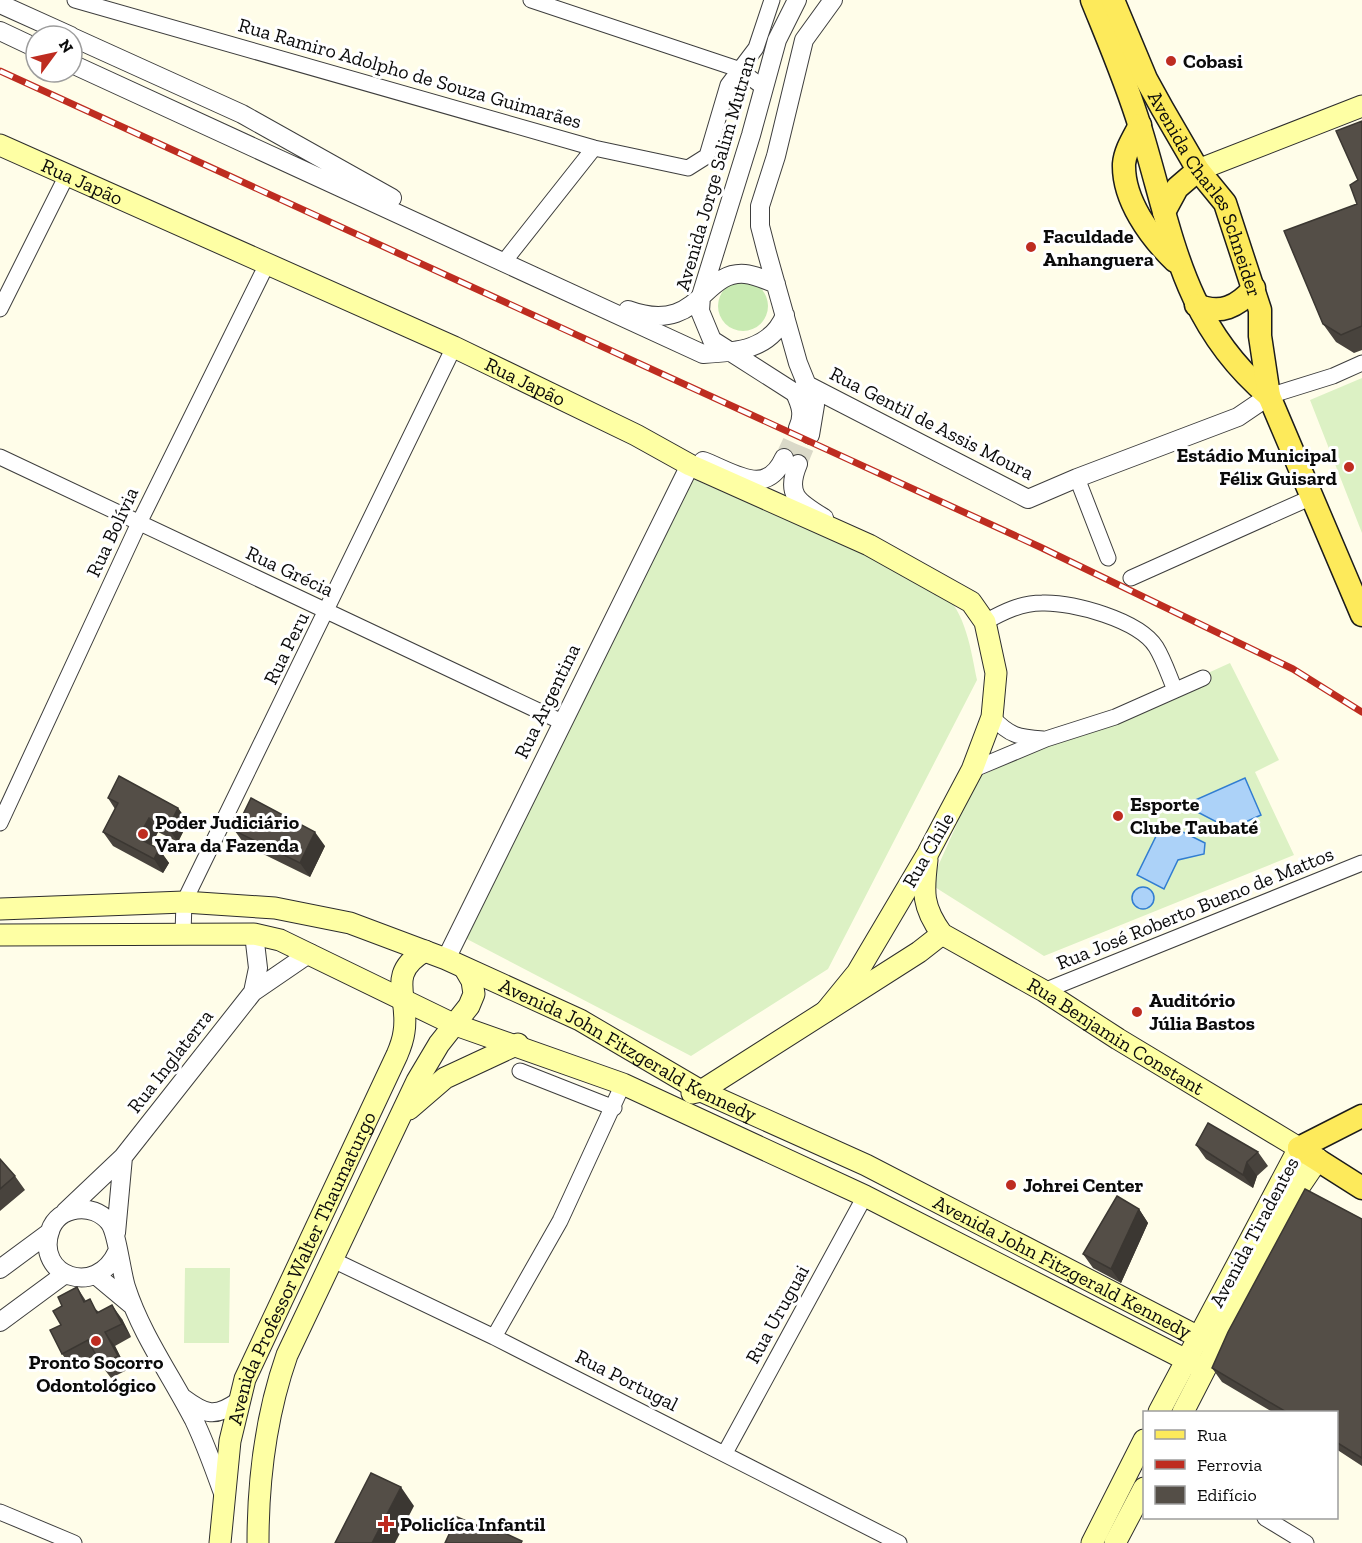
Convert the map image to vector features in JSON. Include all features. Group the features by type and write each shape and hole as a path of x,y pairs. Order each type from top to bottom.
{"main road":[{"name":"Avenida Charles Schneider","path":"1092,0 1140,125 1178,264 1196,305 1226,354 1242,374 1269,396"},
{"name":"Avenida Charles Schneider","path":"1113,0 1146,79 1198,170 1225,203 1260,310 1260,336 1269,396 1362,615"},
{"path":"1164,212 1177,188 1198,170 1362,106"},
{"path":"1140,125 1124,163 1126,181 1144,224 1160,246 1178,264"},
{"name":"Rua Japão","path":"0,145 268,262 454,347 636,435 690,465 869,545 954,590 971,602 986,622 996,673"},
{"path":"1196,305 1221,310 1235,306 1254,288"},
{"name":"Rua Chile","path":"826,1011 857,973 928,854 972,770 992,717 996,673"},
{"path":"928,854 924,900 931,920 942,934"},
{"name":"Avenida John Fitzgerald Kennedy","path":"0,909 184,902 275,908 350,923 446,959 580,1020 701,1091 866,1165 1207,1341"},
{"name":"Avenida John Fitzgerald Kennedy","path":"0,935 254,934 280,940 453,1024 518,1044 630,1087 865,1196 1195,1365"},
{"name":"Rua Chile","path":"701,1091 919,952 942,934"},
{"name":"Rua Benjamin Constant","path":"942,934 1044,991 1118,1039 1362,1188"},
{"path":"403,1001 401,981 405,967 425,951"},
{"path":"453,1024 469,1006 474,994 472,981 465,969"},
{"name":"Avenida Professor Walter Thaumaturgo","path":"220,1543 230,1441 245,1379 398,1055 405,1031 403,1001"},
{"name":"Avenida Professor Walter Thaumaturgo","path":"258,1543 258,1494 276,1387 287,1354 417,1081 453,1024"},
{"path":"398,1120 423,1094 445,1078 518,1044"},
{"path":"630,1087 676,1095 701,1091"},
{"path":"1308,1154 1323,1136 1362,1116"},
{"name":"Avenida Tiradentes","path":"1160,1411 1195,1365 1297,1190 1308,1154"},
{"name":"Avenida Tiradentes","path":"1184,1411 1195,1365"},
{"path":"245,1379 254,1373 264,1373 276,1387"},
{"path":"1092,1543 1143,1442"},
{"path":"1115,1543 1143,1490"}],"street":[{"name":"Rua Ramiro Adolpho de Souza Guimarães","path":"75,0 594,148 688,168 701,162 707,156 728,85 756,48 772,0"},
{"path":"531,0 738,69 763,87"},
{"name":"Avenida Jorge Salim Mutran","path":"797,0 777,39 751,135 701,296 704,324 712,340 729,353 795,393 802,406 801,420 804,432 815,405 805,384"},
{"path":"805,384 760,226 760,206 776,156 804,40 833,0"},
{"path":"0,4 44,24"},
{"path":"0,31 24,42"},
{"path":"84,42 242,114 371,188 505,259 681,346 703,354 744,351 765,340 781,326 785,315"},
{"path":"84,69 505,259 645,316 661,318 686,309 726,279 743,273 776,284"},
{"path":"505,259 594,148"},
{"path":"0,309 67,175"},
{"name":"Rua Bolívia","path":"0,823 139,523 268,262"},
{"name":"Rua Peru","path":"184,902 454,347"},
{"path":"1269,396 1333,376 1362,363"},
{"name":"Rua Gentil de Assis Moura","path":"805,384 1023,499 1035,497 1077,478 1238,417 1269,396"},
{"path":"636,435 754,480 767,480 791,461 793,493 804,505 869,545"},
{"name":"Rua Grécia","path":"0,457 562,722"},
{"name":"Rua Argentina","path":"446,959 690,465"},
{"path":"1077,478 1108,558"},
{"path":"1131,578 1312,497"},
{"path":"986,622 1010,608 1043,603 1097,612 1136,628 1156,646 1175,690"},
{"path":"972,770 1046,739 1115,717 1203,678"},
{"path":"992,717 1004,730 1017,736 1046,739"},
{"name":"Rua José Roberto Bueno de Mattos","path":"1044,991 1362,863"},
{"path":"183,934 184,902"},
{"path":"253,992 258,968 254,934"},
{"path":"253,992 310,953"},
{"name":"Rua Inglaterra","path":"62,1216 123,1157 253,992"},
{"path":"520,1071 614,1108"},
{"path":"494,1337 560,1221 614,1108 630,1087"},
{"path":"123,1157 116,1233 117,1252 133,1306 209,1453 224,1496"},
{"name":"Rua Uruguai","path":"725,1453 865,1196"},
{"path":"0,1269 50,1232 62,1216 78,1209 90,1210 110,1222 116,1233"},
{"path":"50,1232 50,1256 65,1274 84,1279 97,1276 111,1263 117,1252"},
{"name":"Rua Portugal","path":"333,1260 494,1337 899,1543"},
{"path":"0,1322 65,1274"},
{"path":"97,1276 133,1306"},
{"path":"182,1398 197,1408 211,1413 224,1412 239,1401"},
{"path":"2,1517 74,1543"},
{"path":"1267,1519 1306,1543"}],"green space":[{"path":"738,281 748,281 761,288 768,301 768,311 761,324 748,331 738,331 729,327 722,320 718,311 718,301 722,292 729,285"},
{"name":"Estádio Municipal Félix Guisard","path":"1362,378 1362,533 1310,400"},
{"path":"691,478 917,576 938,589 949,599 962,620 970,644 977,680 828,969 691,1056 465,938"},
{"name":"Esporte Clube Taubaté","path":"1230,663 1279,760 1255,772 1294,855 1044,956 930,884 978,777"},
{"path":"185,1268 230,1268 229,1343 184,1343"}],"water":[{"path":"1245,778 1261,815 1230,829 1184,805"},
{"path":"1163,822 1205,843 1204,854 1178,860 1164,889 1137,875"},
{"path":"1143,887 1151,890 1154,898 1151,906 1143,909 1135,906 1132,898 1135,890"}],"building":[{"path":"1362,121 1362,326 1341,335 1323,324 1284,231 1357,204 1350,185 1358,180 1336,131"},
{"path":"119,776 178,808 168,828 149,818 138,838 159,849 154,859 103,832 118,803 108,798"},
{"path":"251,798 315,832 300,863 235,831"},
{"path":"1208,1123 1258,1152 1247,1162 1243,1175 1196,1145"},
{"path":"0,1159 15,1176 0,1189"},
{"path":"1305,1189 1362,1219 1362,1458 1338,1443 1338,1411 1285,1411 1212,1368 1228,1332"},
{"path":"1117,1196 1139,1209 1111,1269 1083,1254"},
{"path":"77,1287 84,1302 90,1299 97,1313 112,1305 122,1324 105,1332 118,1356 101,1365 88,1340 62,1354 50,1330 61,1325 53,1311 62,1306 58,1297"},
{"path":"371,1473 401,1487 372,1543 335,1543"},
{"path":"457,1517 522,1541 521,1543 445,1543"}],"tunnel":[{"path":"784,458 798,428"},
{"path":"798,464 810,435"}],"railway":[{"path":"0,71 1040,547 1293,669 1362,712"}],"place":[{"name":"Cobasi","path":"1171,61"},
{"name":"Faculdade Anhanguera","path":"1031,247"},
{"name":"Estádio Municipal Félix Guisard","path":"1349,467"},
{"name":"Esporte Clube Taubaté","path":"1118,816"},
{"name":"Poder Judiciário Vara da Fazenda","path":"143,834"},
{"name":"Auditório Júlia Bastos","path":"1137,1012"},
{"name":"Johrei Center","path":"1011,1185"},
{"name":"Pronto Socorro Odontológico","path":"96,1341"},
{"name":"Policlíca Infantil","path":"386,1524"}]}
